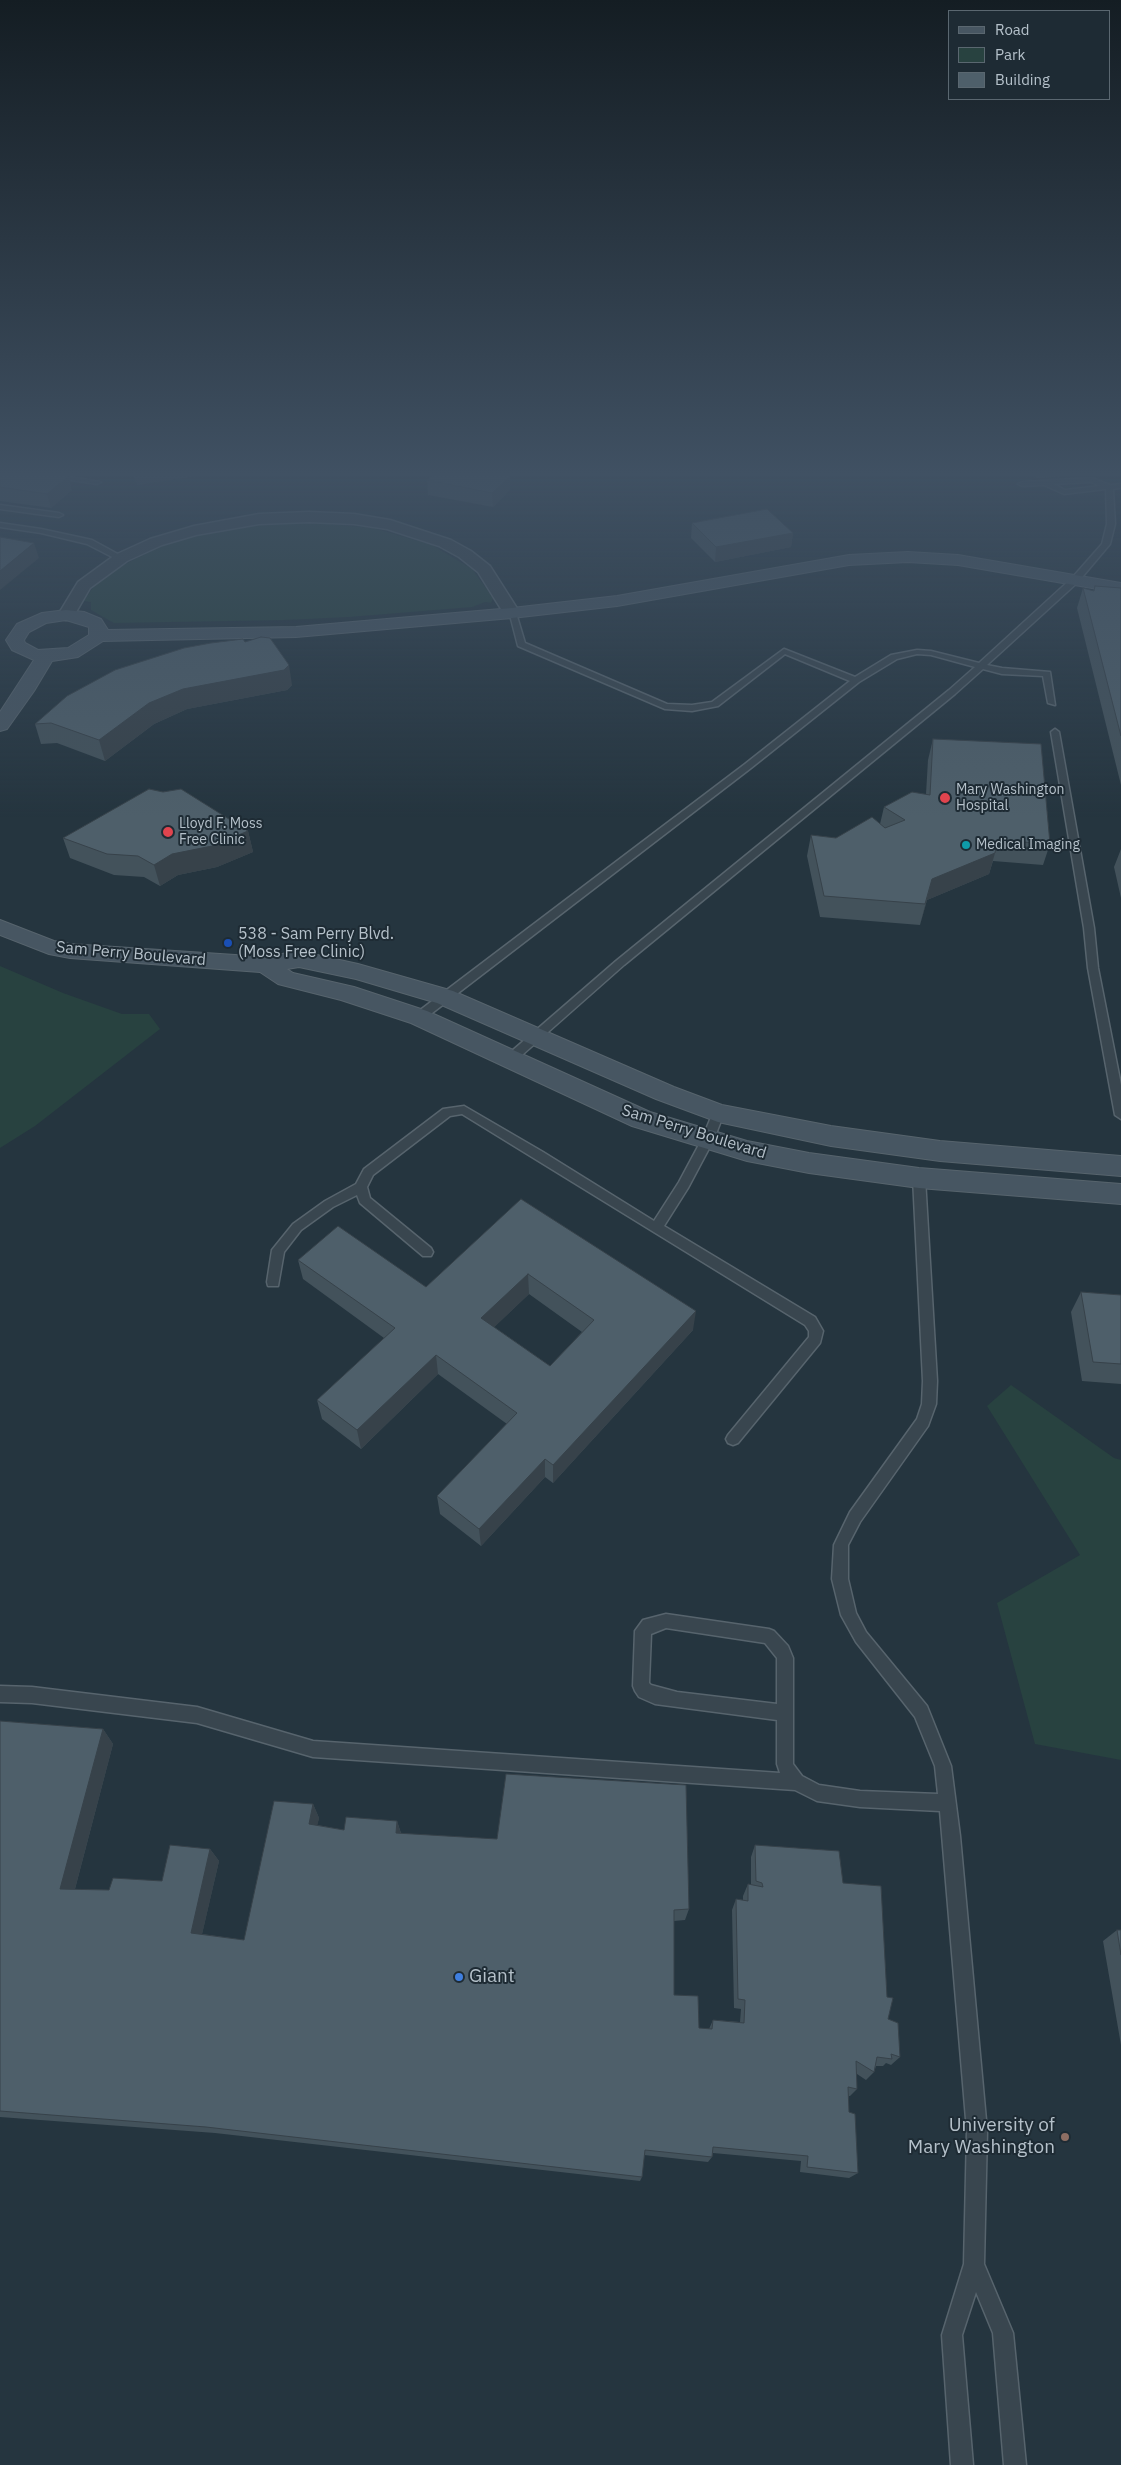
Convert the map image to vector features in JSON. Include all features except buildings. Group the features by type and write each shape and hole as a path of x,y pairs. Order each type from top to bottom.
{"street":[{"path":"66,615 82,588"},
{"path":"497,588 512,613"},
{"path":"98,636 99,629 96,623 78,616 66,615 42,618 28,625 8,642 24,651 46,656 66,654 84,648 98,636 296,632 512,613 618,601 697,588"},
{"path":"0,625 28,625"},
{"path":"0,725 25,691 46,656"},
{"name":"Sam Perry Boulevard","path":"0,927 49,947 70,950 265,965 299,959 446,996 535,1037 718,1113 831,1136 940,1151 1121,1166"},
{"name":"Sam Perry Boulevard","path":"265,965 286,979 346,993 419,1017 641,1119 747,1151 809,1163 919,1178 1121,1194"}],"lane":[{"path":"509,1060 620,963 952,692 1066,588"},
{"path":"512,613 521,644 665,706 692,708 715,704 784,652 856,680"},
{"path":"419,1017 748,766 856,680 894,657 917,652 951,656 981,666 1002,670 1047,674 1052,703"},
{"path":"1055,732 1089,928 1093,968 1121,1115"},
{"path":"274,1282 278,1250 298,1227 329,1204 360,1187 368,1172 447,1112 464,1110 810,1321 816,1332 814,1339 733,1440"},
{"path":"656,1228 684,1185 708,1139 718,1113"},
{"path":"919,1178 930,1381 929,1404 923,1422 855,1517 841,1545 840,1579 849,1615 861,1637 921,1712 943,1766 977,2131 974,2264 952,2335 962,2465"},
{"path":"360,1187 364,1200 427,1252"},
{"path":"785,1713 677,1700 655,1696 645,1691 641,1686 643,1632 648,1625 666,1620 770,1636 783,1651 785,1658 785,1713 785,1764 789,1774 796,1782 817,1793 860,1799 948,1804"},
{"path":"0,1694 32,1695 197,1715 313,1749 796,1782"},
{"path":"974,2264 1003,2333 1015,2465"}],"green space":[{"path":"93,588 486,588 493,598 491,603 485,602 472,607 349,617 114,623 91,610 91,602 84,601"},
{"path":"0,966 63,993 122,1014 149,1014 160,1029 35,1126 0,1148"},
{"path":"1011,1385 1114,1458 1121,1460 1121,1760 1035,1744 997,1603 1080,1555 987,1406"}],"place":[{"name":"Mary Washington Hospital","path":"945,798"},
{"name":"Lloyd F. Moss Free Clinic","path":"168,832"},
{"name":"Medical Imaging","path":"966,845"},
{"name":"538 - Sam Perry Blvd. (Moss Free Clinic)","path":"228,943"},
{"name":"Giant","path":"459,1977"},
{"name":"University of Mary Washington","path":"1065,2137"}]}
